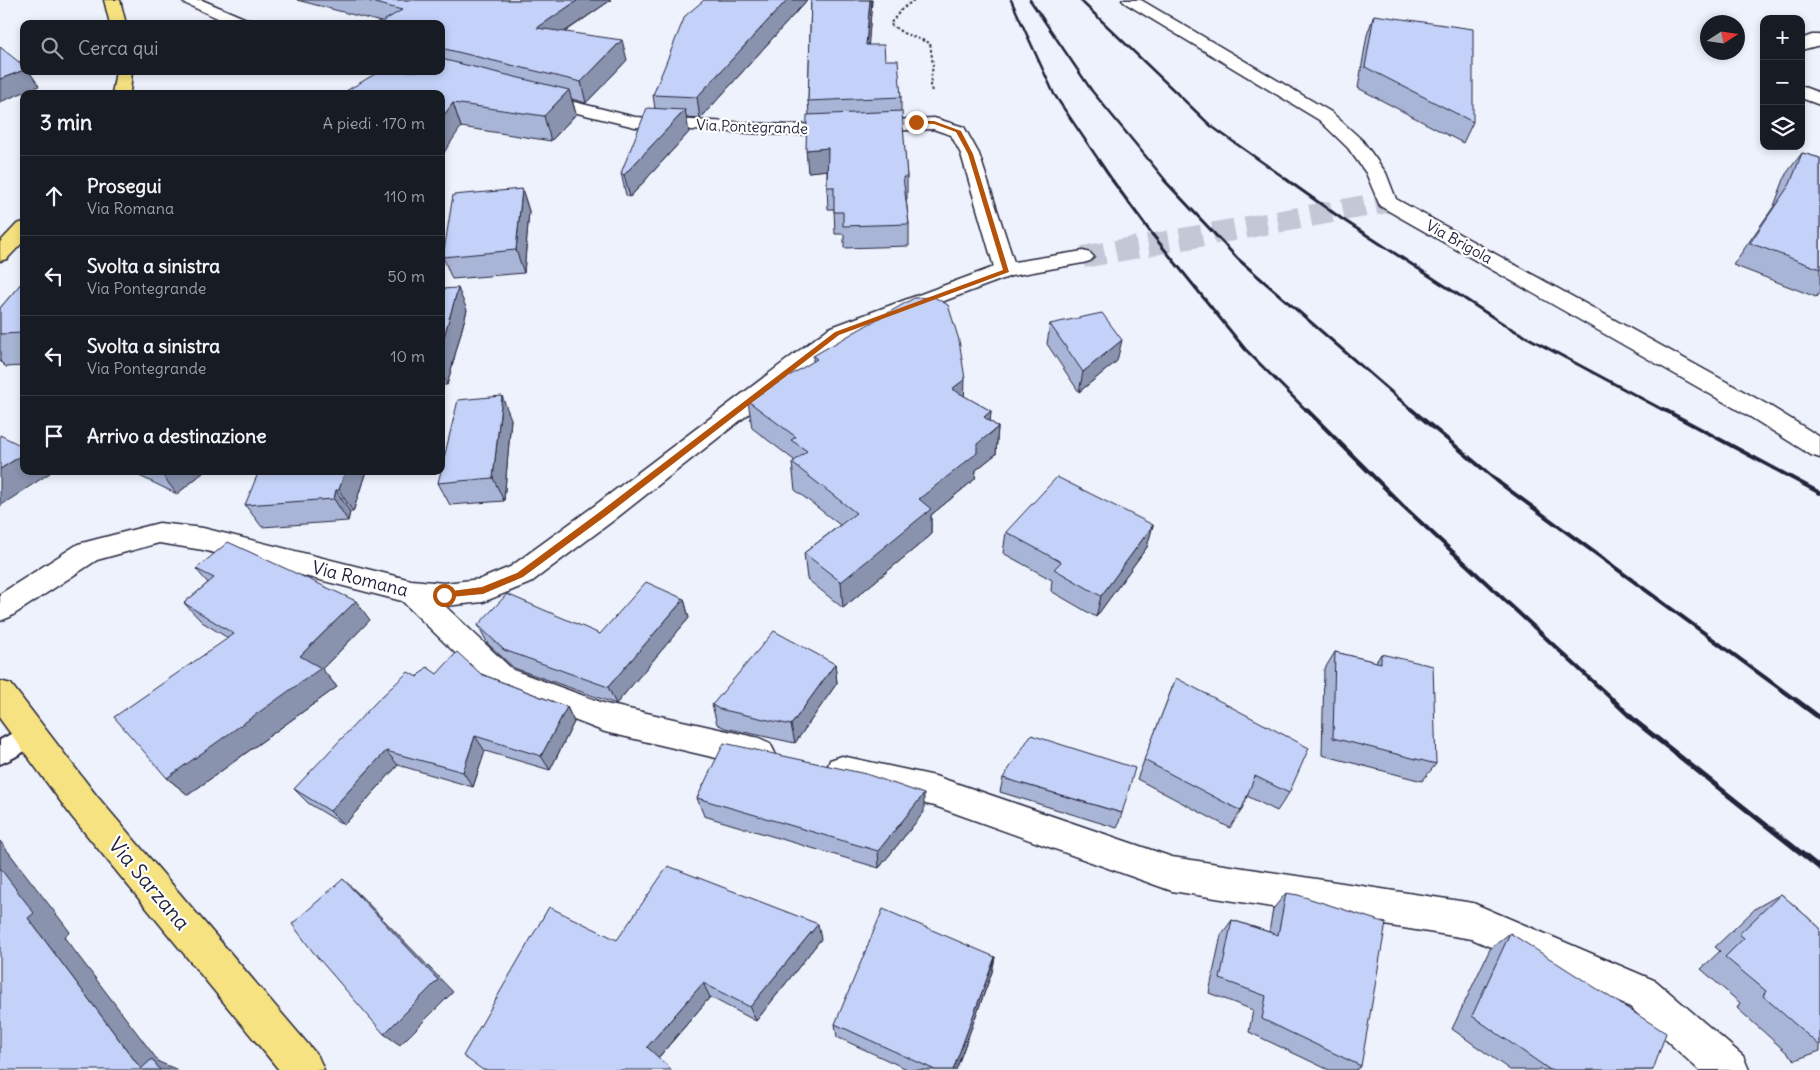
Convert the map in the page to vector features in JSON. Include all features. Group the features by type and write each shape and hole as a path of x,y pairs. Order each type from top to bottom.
{"main road":[{"path":"112,0 117,20"},
{"path":"122,90 123,75"},
{"path":"0,255 20,232"},
{"name":"Via Sarzana","path":"0,694 84,806 304,1070"}],"street":[{"path":"189,0 236,20"},
{"name":"Via Brigola","path":"1130,0 1325,116 1355,144 1366,159 1376,173 1387,202 1761,412 1820,449"},
{"path":"1805,43 1812,40 1820,40"},
{"name":"Via Pontegrande","path":"519,93 635,122 788,130 934,123 958,131"},
{"path":"1805,93 1820,100"},
{"path":"958,131 970,154 1006,270"},
{"name":"Via Romana","path":"0,610 88,552 159,533 203,539 411,592 444,595 483,590 520,575 604,513 837,333 1006,270 1083,257"},
{"path":"411,592 502,679 605,718 935,791 1172,874 1474,921 1643,994 1729,1070"}],"lane":[{"path":"0,753 29,734"}],"path":[{"path":"914,0 901,10 890,24 903,33 930,42 933,65 930,86 958,131"}],"building":[{"path":"364,0 578,0 537,28 622,40 581,82 445,49 445,20 385,20 402,10"},
{"path":"704,0 787,0 697,97 653,95 685,16"},
{"path":"811,0 870,0 866,45 884,45 885,60 898,60 901,97 808,101"},
{"path":"1374,15 1473,29 1473,122 1365,67"},
{"path":"0,47 20,63 20,72 0,79"},
{"path":"445,60 569,90 544,116 453,103 445,114 445,90 348,90 373,75 445,75"},
{"path":"647,108 685,110 624,175 621,173"},
{"path":"902,111 907,177 903,177 909,224 843,226 843,212 834,212 834,187 827,187 828,148 806,150 807,115"},
{"path":"1802,153 1820,158 1820,269 1750,243 1790,184"},
{"path":"522,189 516,250 445,257 445,245 453,195"},
{"path":"20,285 20,333 0,334 0,308"},
{"path":"458,288 445,333 445,289"},
{"path":"934,297 948,305 959,340 965,379 952,389 991,411 984,417 998,427 977,444 977,453 919,499 931,509 841,582 804,553 856,513 792,463 807,451 791,440 796,437 748,401 817,359 813,356 914,298"},
{"path":"1102,313 1122,340 1083,372 1050,324"},
{"path":"502,396 493,478 438,483 440,475 445,475 445,454 458,400"},
{"path":"0,435 20,445 20,456 0,469"},
{"path":"257,475 344,475 339,490 336,490 334,499 245,505"},
{"path":"1057,477 1153,525 1101,596 1054,569 1061,562 1006,532"},
{"path":"228,542 356,601 300,656 321,668 167,778 114,717 234,634 184,603 214,578 196,569"},
{"path":"646,582 684,599 608,687 504,650 478,625 507,594 600,634"},
{"path":"774,631 835,664 791,725 719,709 712,705"},
{"path":"457,652 481,674 567,707 541,756 475,736 463,772 386,751 330,811 294,789 377,701 408,672 417,677 427,667 437,674"},
{"path":"1335,652 1381,663 1381,654 1433,666 1436,764 1333,738"},
{"path":"1176,678 1309,748 1289,793 1255,776 1241,811 1144,760"},
{"path":"1031,735 1135,768 1122,813 1003,778"},
{"path":"724,743 866,774 924,794 878,851 697,798"},
{"path":"668,866 818,924 750,1007 703,983 647,1047 672,1070 483,1070 463,1056 549,907 617,940"},
{"path":"0,868 34,913 28,918 141,1069 152,1059 160,1070 0,1070"},
{"path":"343,879 438,980 384,1034 313,952 292,924"},
{"path":"1286,893 1298,895 1386,923 1361,1066 1262,1019 1266,996 1220,979 1232,920 1278,935"},
{"path":"1781,894 1820,928 1820,1046 1763,996 1766,991 1725,957 1744,938 1739,934"},
{"path":"883,909 995,957 953,1070 935,1070 835,1024"},
{"path":"1510,933 1666,1033 1653,1070 1550,1070 1472,1016"}],"tunnel":[{"path":"1083,257 1387,202"}],"railway":[{"path":"1011,0 1054,94 1113,181"},
{"path":"1030,0 1092,91 1166,181"},
{"path":"1080,0 1211,126 1289,181"},
{"path":"1112,180 1152,234 1245,349 1307,411"},
{"path":"1164,180 1238,259 1413,411"},
{"path":"1287,180 1342,219 1508,327 1665,411"},
{"path":"1306,409 1402,505 1614,701"},
{"path":"1411,409 1501,484 1797,701"},
{"path":"1663,409 1820,493"},
{"path":"1613,700 1635,721 1820,868"},
{"path":"1796,700 1820,718"}],"route":[{"path":"444,595 483,590 520,575 604,513 837,333 1006,270 970,154 958,131 934,123 916,122"}]}
